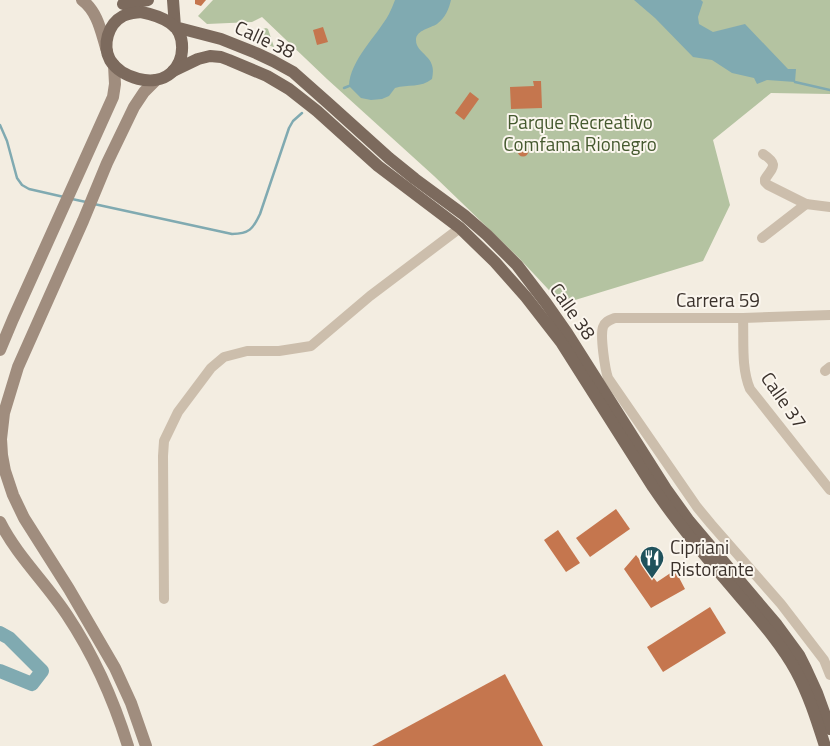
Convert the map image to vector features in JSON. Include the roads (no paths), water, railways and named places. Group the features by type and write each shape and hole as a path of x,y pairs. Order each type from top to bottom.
{"main road":[{"path":"118,2 148,0"},
{"path":"142,12 156,0"},
{"path":"173,0 175,27"},
{"path":"142,12 170,22 181,38 182,52 180,62 174,71 166,77 156,80 148,81 130,76 114,66 107,51 108,34 113,24 123,16 142,12"},
{"name":"Calle 38","path":"175,27 221,40 256,53 293,72 389,158 464,215 517,265 567,333 666,489 689,521 794,648 812,681 830,729"},
{"name":"Calle 38","path":"174,71 198,59 210,56 221,57 267,76 289,89 318,111 378,166 460,228 496,262 561,342 668,509 777,641 796,671 805,690 825,746"}],"street":[{"path":"82,0 92,9 96,16 107,51"},
{"path":"118,2 142,12"},
{"path":"0,350 113,97 115,84 114,66"},
{"path":"146,746 130,703 114,668 24,518 13,495 5,471 1,439 4,413 18,367 107,163 137,100 156,80"},
{"path":"763,154 773,164 764,179 768,185 806,204 830,207"},
{"path":"762,238 806,204"},
{"path":"164,599 164,441 178,412 211,368 224,358 247,351 279,351 311,346 370,296 460,228"},
{"name":"Carrera 59","path":"607,321 615,318 743,318 830,315"},
{"name":"Calle 37","path":"743,318 744,367 746,381 750,389 830,490"},
{"name":"Calle 38","path":"607,321 603,326 602,333 605,369 608,378 697,506 827,660 830,672"},
{"path":"0,522 85,642 111,697 128,746"},
{"path":"806,669 827,660"},
{"path":"812,681 830,672"}],"water":[{"path":"395,0 451,0 440,22 418,34 416,40 419,49 430,60 433,71 432,79 419,85 395,88 389,96 382,99 371,100 361,98 349,86 354,67 389,14"},
{"path":"634,0 701,0 703,2 698,17 699,24 713,32 745,24 788,69 796,69 795,82 767,80 757,84 754,78 732,73 712,60 693,57 655,18"}],"waterway":[{"path":"795,82 830,90"},
{"path":"344,88 349,86"},
{"path":"94,204 232,234 246,232 253,227 260,214 289,128 293,121 302,113"},
{"path":"0,125 7,141 17,178 22,185 29,189 64,197"},
{"path":"72,199 86,202"},
{"path":"0,633 9,638 42,671 32,684 0,671"}],"place":[{"name":"Cipriani Ristorante","path":"652,579"}],"park label":[{"name":"Parque Recreativo Comfama Rionegro","path":"580,133"}]}
